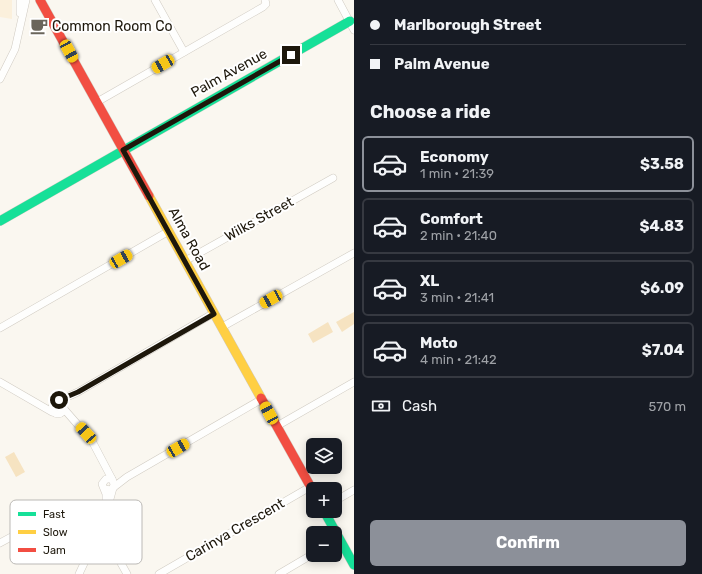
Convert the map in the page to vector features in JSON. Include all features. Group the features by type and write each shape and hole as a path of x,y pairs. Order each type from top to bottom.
{"street":[{"path":"20,0 21,22"},
{"path":"0,79 15,49 26,0"},
{"name":"Alma Road","path":"40,0 308,482"},
{"path":"155,0 184,52"},
{"path":"338,0 352,25"},
{"path":"97,102 184,52 266,2"},
{"name":"Palm Avenue","path":"0,221 123,150 352,25"},
{"name":"Wilks Street","path":"185,261 332,178"},
{"path":"0,328 169,231"},
{"path":"222,327 354,253"},
{"path":"55,413 52,407 55,403 78,392 214,314"},
{"path":"0,382 76,423"},
{"path":"277,426 354,382"},
{"path":"55,413 62,413 64,408 78,392"},
{"path":"31,399 62,404 92,441 113,484 109,500"},
{"path":"104,485 110,490 113,484 262,399"},
{"path":"101,458 106,500"},
{"path":"104,485 108,478 113,484"},
{"path":"342,497 354,490"},
{"name":"Carinya Crescent","path":"159,574 306,492"},
{"path":"0,543 10,538"},
{"path":"342,547 354,565"},
{"path":"279,574 306,558"},
{"path":"79,574 84,564"},
{"path":"121,564 127,574"}],"shaded area":[{"path":"0,0 12,0 12,19 0,17"},
{"path":"354,312 354,324 342,332 336,322"},
{"path":"328,322 333,332 313,343 308,334"},
{"path":"14,452 25,472 16,477 5,457"}],"traffic: fast":[{"path":"0,221 350,21"},
{"path":"328,518 354,565"}],"traffic: slow":[{"path":"149,196 261,398"}],"traffic: jam":[{"path":"40,0 149,196"},
{"path":"261,398 308,482"}],"place":[{"name":"Common Room Co","path":"39,26"}],"route":[{"path":"59,400 78,392 214,314 123,150 291,55"}]}
